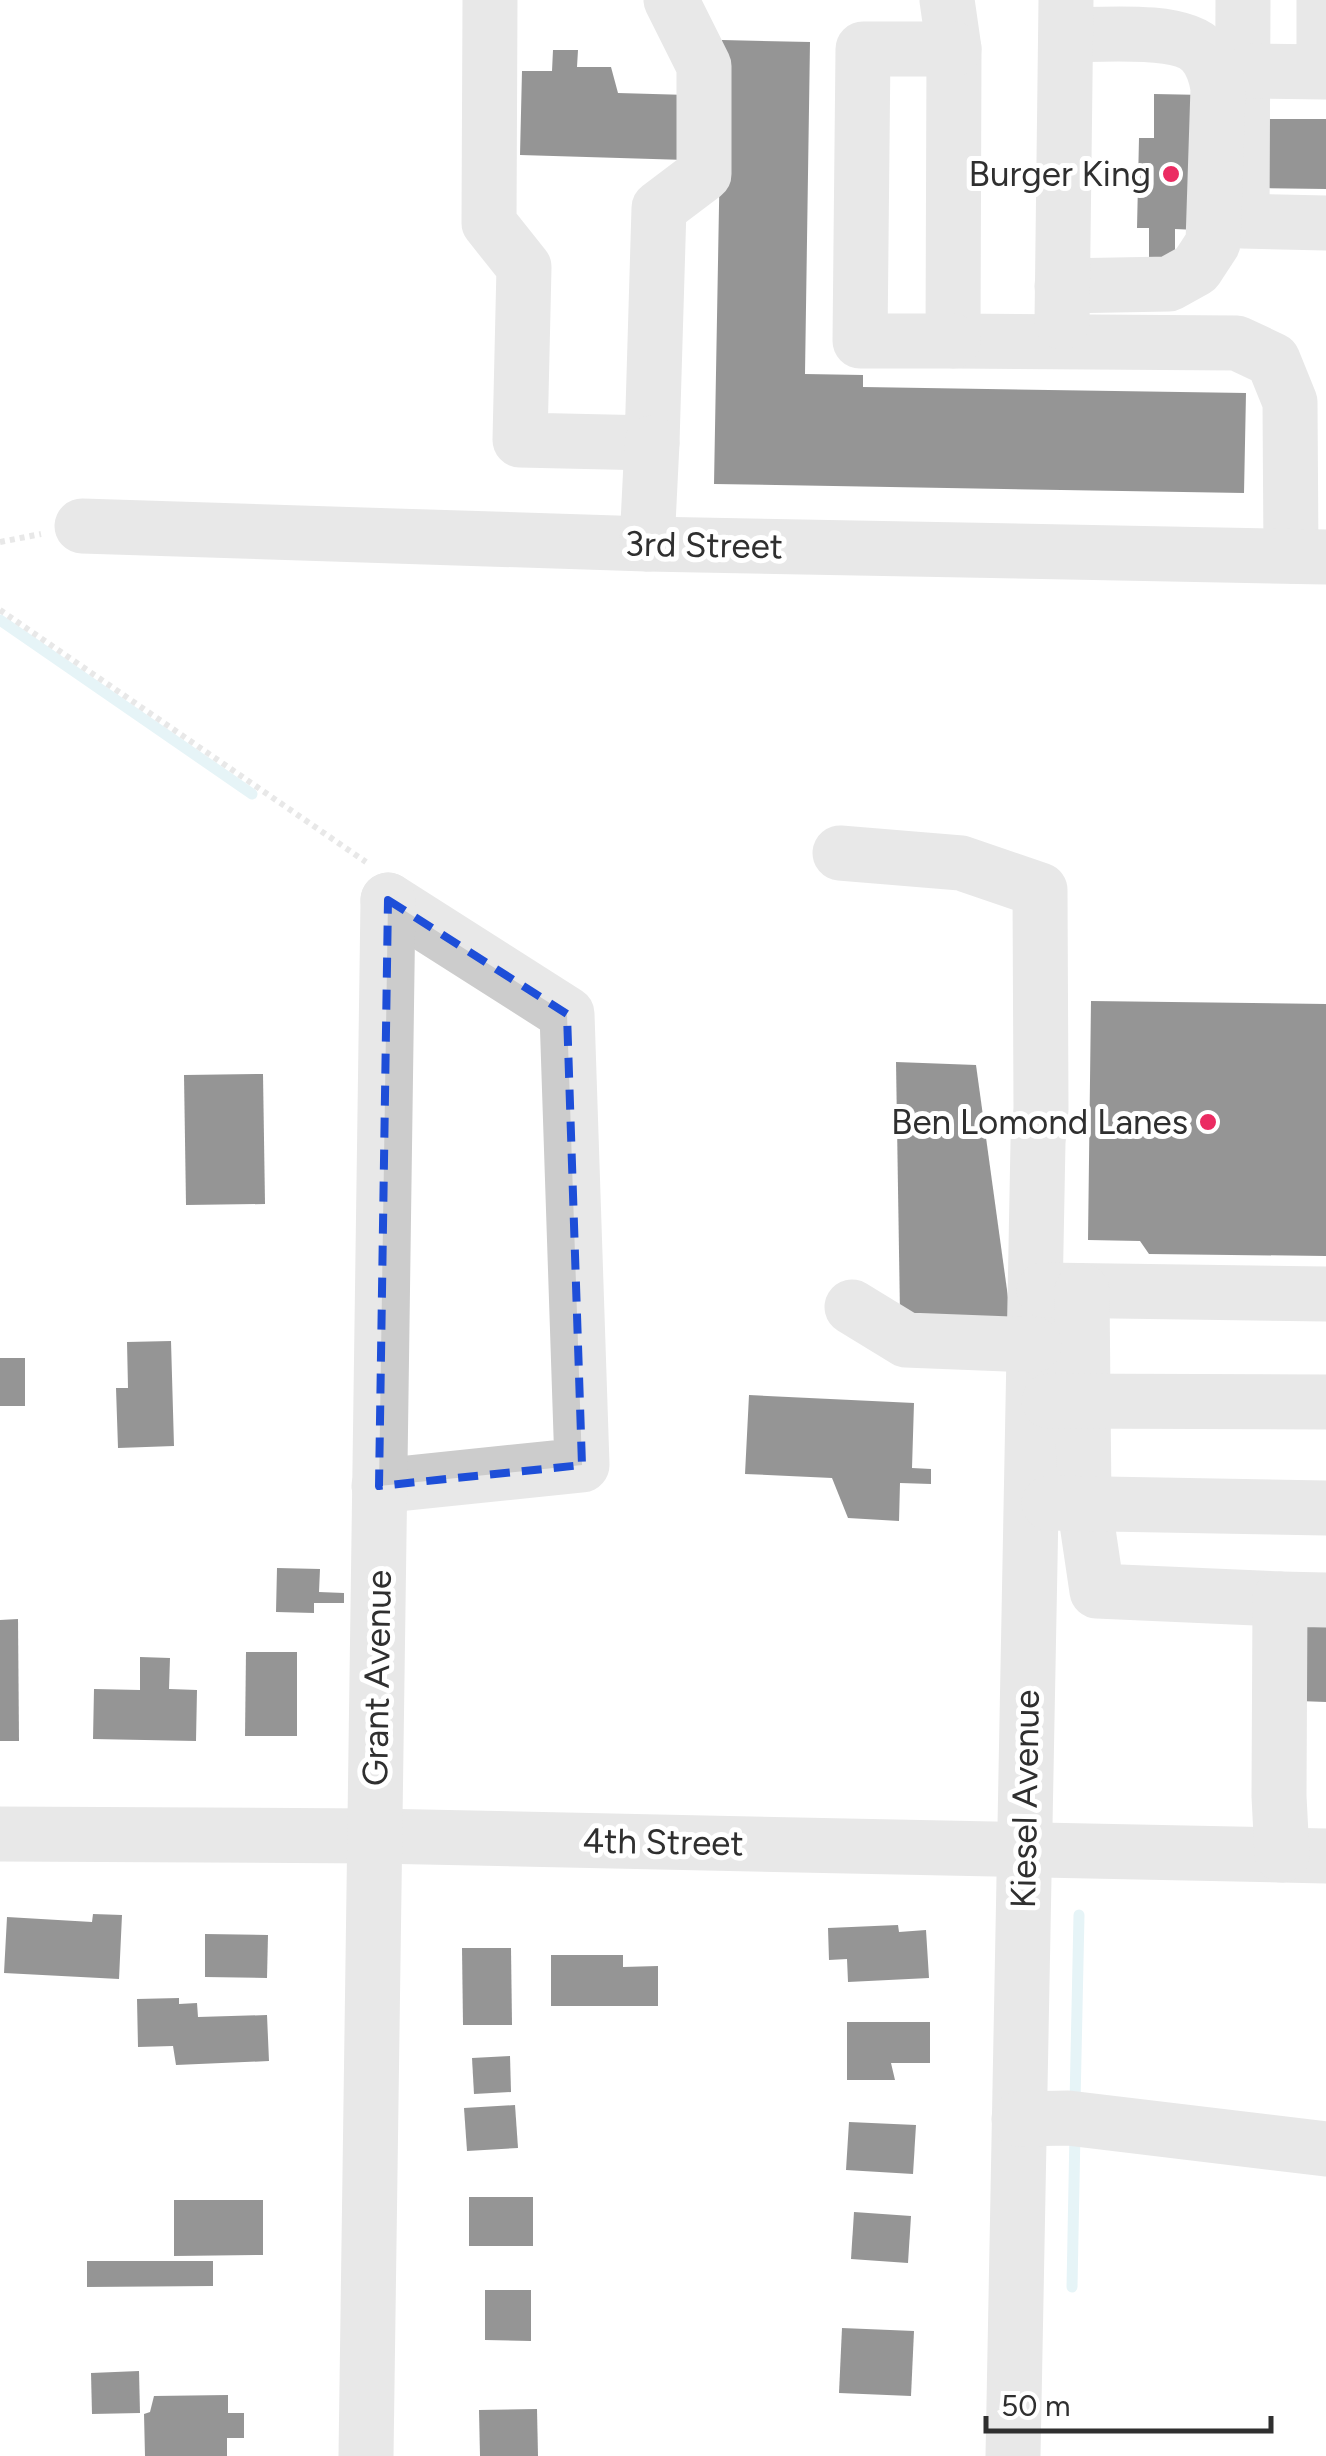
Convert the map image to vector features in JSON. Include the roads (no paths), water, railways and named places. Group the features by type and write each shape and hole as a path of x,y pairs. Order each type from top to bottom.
{"street":[{"path":"490,0 488,223 524,267 520,440 652,442"},
{"path":"647,544 659,208 704,174 704,66 671,0"},
{"path":"1244,0 1242,220 1326,223"},
{"path":"1243,71 1324,72 1324,0"},
{"path":"1062,286 1169,284 1196,269 1213,243 1218,88 1210,62 1193,43 1066,18 1062,286 1062,342"},
{"path":"953,341 950,25 863,49 860,341 1236,343 1273,360 1290,402 1308,557"},
{"name":"3rd Street","path":"82,526 647,544 1308,557"},
{"name":"Kiesel Avenue","path":"840,853 961,863 1040,890 1038,1142 1059,1291 1034,1345 1058,1401 1031,1503 1014,2456"},
{"name":"Grant Avenue","path":"366,2456 379,1486 388,900 567,1014 582,1465 379,1486"},
{"path":"1304,1856 1279,1796 1303,1599 1097,1592 1084,1504 1058,1401 1059,1291 1326,1294"},
{"path":"852,1307 906,1340 1034,1345"},
{"path":"1058,1401 1326,1402"},
{"path":"1031,1503 1326,1508"},
{"name":"4th Street","path":"0,1834 375,1836 1304,1856"},
{"path":"1019,2119 1068,2118 1326,2150"}],"waterway":[{"path":"0,620 252,794"},
{"path":"1075,2103 1079,1915"},
{"path":"1072,2287 1075,2132"}],"place":[{"name":"Burger King","path":"1171,174"},
{"name":"Ben Lomond Lanes","path":"1208,1122"}]}
